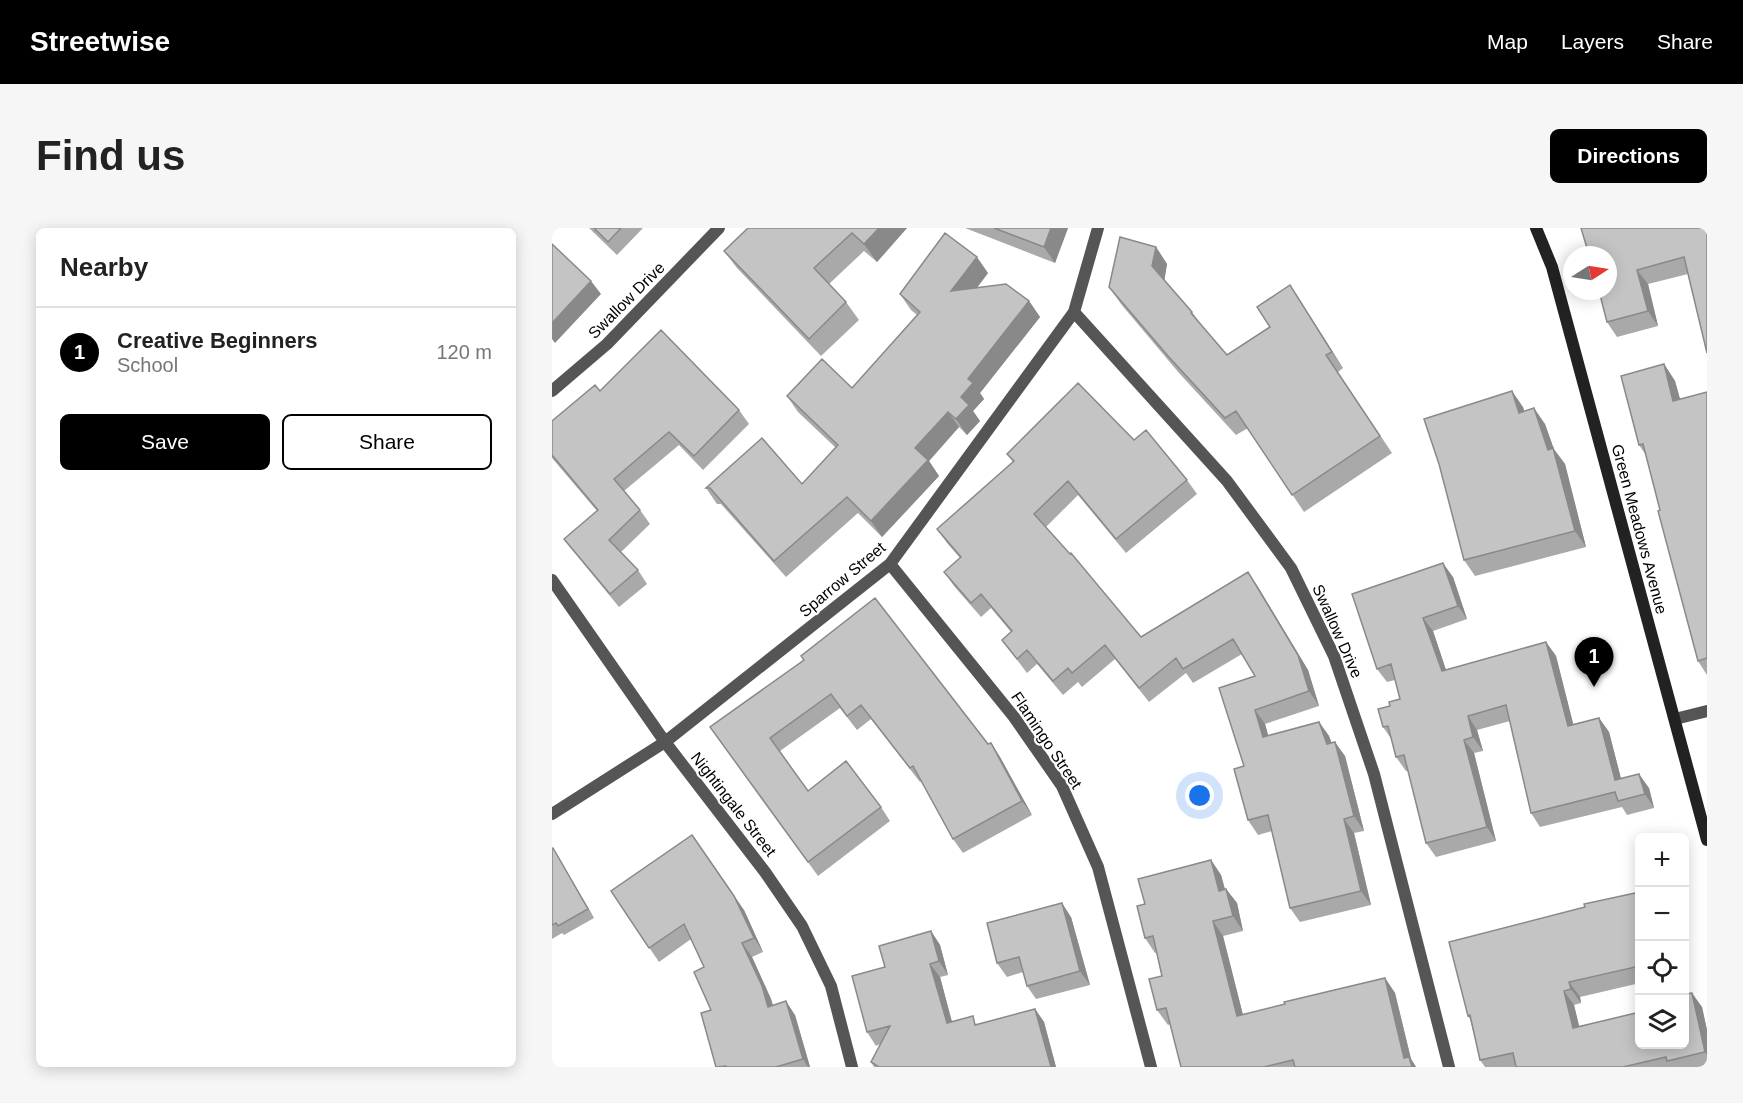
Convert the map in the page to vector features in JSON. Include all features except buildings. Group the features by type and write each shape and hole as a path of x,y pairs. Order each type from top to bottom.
{"street":[{"name":"Swallow Drive","path":"552,390 607,344 719,228"},
{"name":"Sparrow Street","path":"552,814 665,742 891,564 1074,312 1098,228"},
{"name":"Green Meadows Avenue","path":"1536,228 1552,267 1707,840"},
{"name":"Swallow Drive","path":"1074,312 1227,481 1291,568 1334,656 1374,774 1449,1067"},
{"name":"Flamingo Street","path":"891,564 1014,717 1062,786 1098,867 1151,1067"},
{"name":"Nightingale Street","path":"552,580 665,742 765,872 802,926 831,986 852,1067"},
{"path":"1675,719 1707,711"}],"place":[{"name":"Creative Beginners","path":"1594,687"}]}
